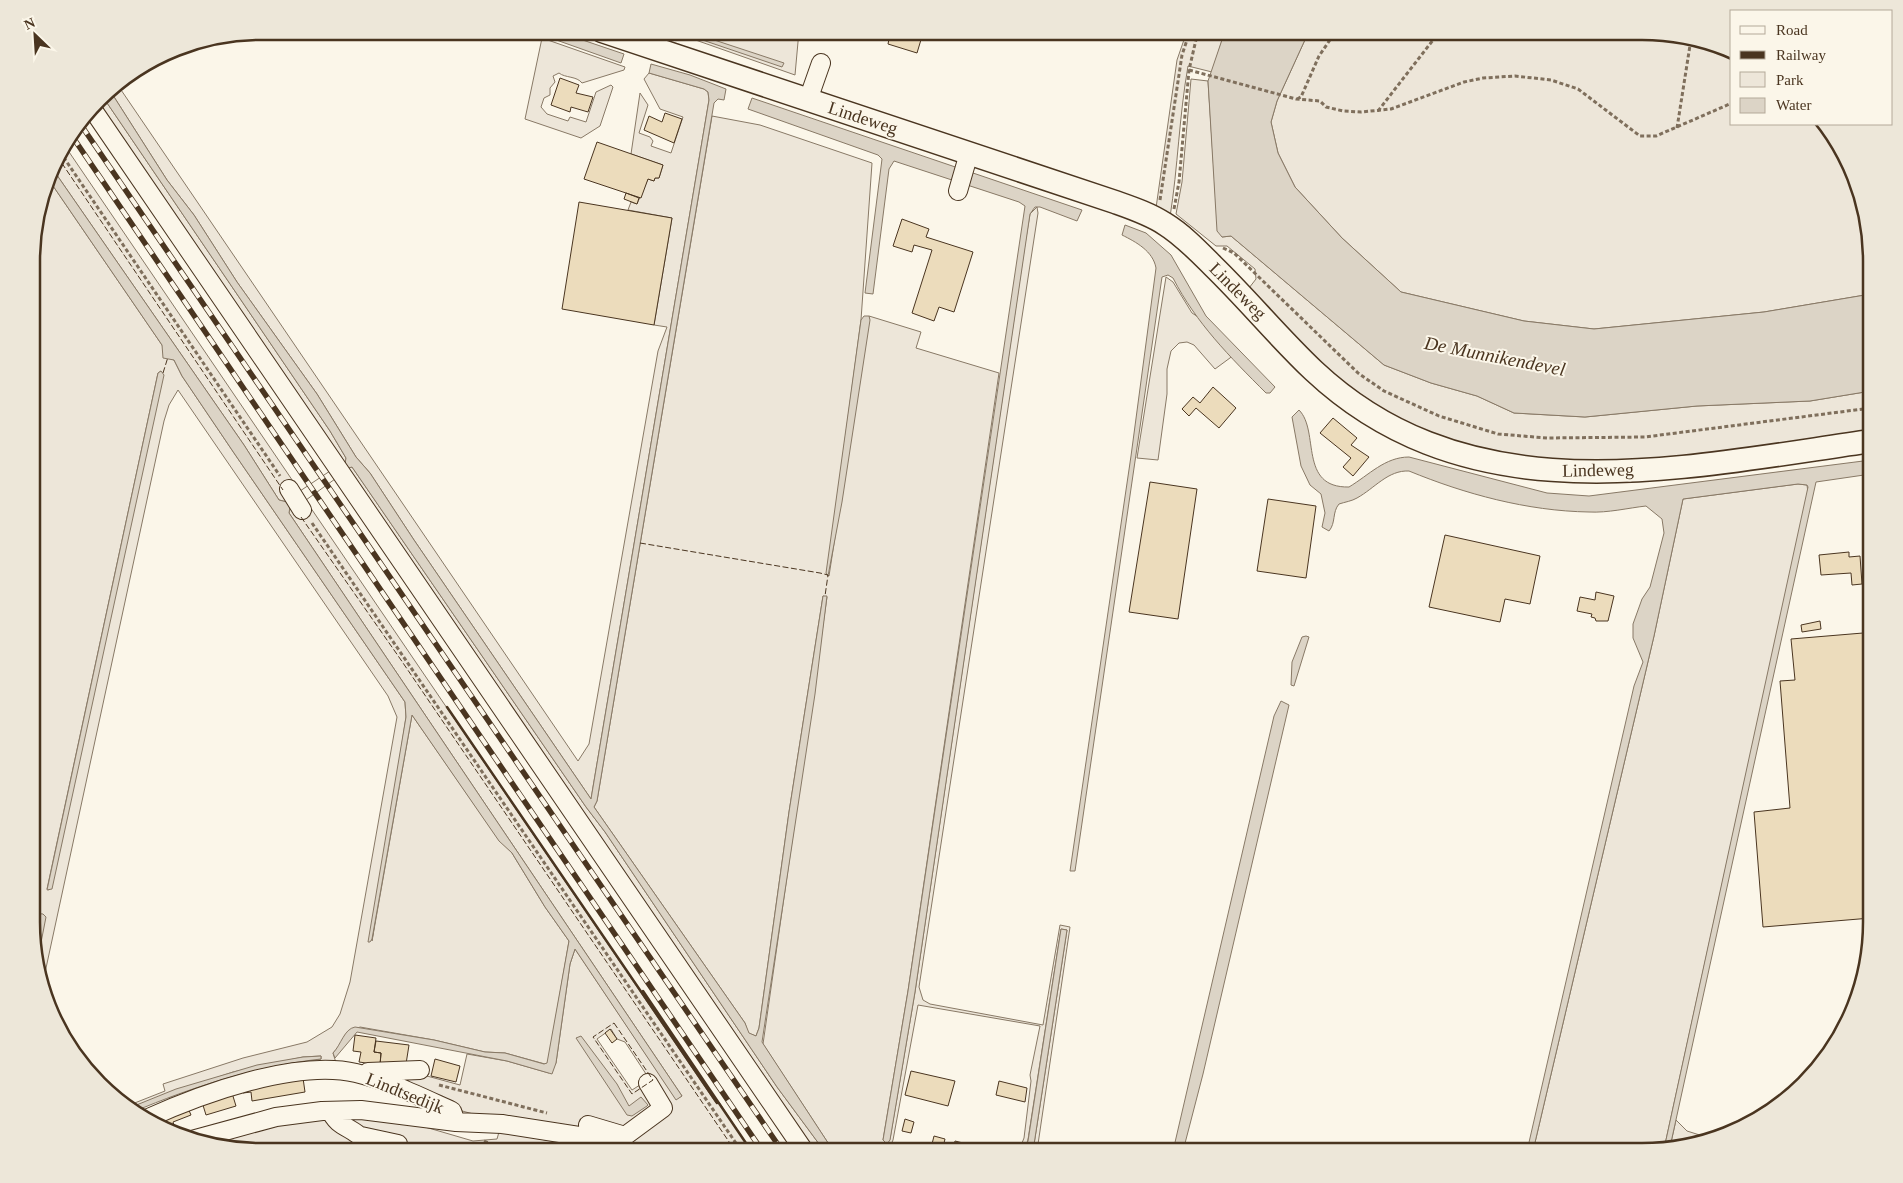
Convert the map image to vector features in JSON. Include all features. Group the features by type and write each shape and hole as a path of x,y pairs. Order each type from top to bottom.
{"main road":[{"name":"Lindeweg","path":"629,40 808,100 963,174 1115,202 1163,216 1168,226 1202,255 1329,384 1379,419 1409,436 1453,454 1516,468 1544,471 1618,470 1707,463 1863,442"}],"street":[{"path":"808,100 821,62"},
{"path":"96,114 799,1143"},
{"path":"289,489 302,510"},
{"name":"Lindtsedijk","path":"154,1115 172,1107 260,1080 305,1071 355,1073 416,1095 452,1112 456,1122 382,1112 331,1111 276,1117 207,1136"},
{"path":"308,1082 336,1072"},
{"path":"355,1073 412,1072"},
{"path":"456,1122 502,1124 611,1141 625,1136 663,1108 648,1083"},
{"path":"331,1111 362,1143"},
{"path":"588,1125 625,1136"}],"path":[{"path":"1163,216 1163,192 1182,55 1187,40"},
{"path":"1163,216 1179,182 1189,70 1196,40"},
{"path":"1296,99 1302,97 1319,56 1330,40"},
{"path":"1378,111 1433,40"},
{"path":"1677,128 1690,45"},
{"path":"1189,70 1296,99 1320,101 1326,106 1343,111 1378,111 1398,107 1464,82 1515,76 1551,80 1578,89 1640,136 1656,136 1730,104"},
{"path":"65,159 289,489"},
{"path":"1218,250 1224,248 1234,254 1358,372 1384,391 1440,416 1498,434 1547,438 1645,437 1863,409"},
{"path":"302,510 351,577 736,1143"},
{"path":"412,1072 448,1088 550,1114"}],"green space":[{"path":"542,40 548,40 625,67 624,70 582,83 577,79 559,73 553,76 555,82 550,88 550,95 544,98 541,107 547,114 568,121 570,117 586,122 596,92 611,85 613,87 600,126 581,138 525,119"},
{"path":"696,40 798,40 795,75"},
{"path":"1184,40 1222,40 1212,72 1188,66 1170,217 1156,208 1177,60"},
{"path":"1305,40 1657,40 1685,44 1713,52 1730,58 1730,125 1816,125 1826,138 1846,176 1859,218 1863,246 1863,295 1764,312 1594,329 1524,321 1401,292 1342,238 1295,187 1278,153 1271,122 1277,101"},
{"path":"649,73 704,89 708,92 709,100 591,799 370,473 356,457 317,394 237,282 194,215 167,180 114,96 121,90 578,761 589,744 658,351 667,327 654,325 672,218 628,210 631,202 637,204 648,179 654,181 655,178 659,178 663,165 631,154 640,93 648,105 639,133 650,137 653,141 651,146 671,153 683,117 660,109 644,79"},
{"path":"1191,79 1208,81 1217,217 1222,237 1231,236 1384,365 1431,383 1477,396 1514,413 1585,417 1697,406 1810,401 1863,392 1863,431 1823,439 1626,463 1554,462 1458,445 1402,424 1336,379 1249,288 1256,279 1255,269 1227,246 1216,246 1176,214 1182,182"},
{"path":"107,103 330,431 346,458 345,464 102,108"},
{"path":"712,116 760,125 872,163 861,320 827,575 829,576 869,316 921,332 916,348 999,373 908,991 883,1140 886,1143 828,1143 763,1044 827,597 823,596 789,812 759,1028 756,1036 748,1033 745,1023 594,807 597,801"},
{"path":"69,152 301,493 287,502 279,500 244,445 57,176"},
{"path":"53,186 162,345 168,357 174,360 182,376 234,453 405,702 406,717 372,941 412,715 499,840 512,853 545,907 569,941 548,1063 545,1064 505,1053 485,1052 434,1040 360,1027 345,1035 341,1044 333,1053 337,1066 171,1104 169,1097 177,1094 275,1066 321,1059 321,1056 303,1057 233,1072 137,1105 134,1103 165,1091 163,1084 243,1058 307,1042 332,1027 340,1014 350,982 397,717 388,696 178,390 169,405 46,970 40,937 40,246 44,218","holes":["161,371 49,890 47,889 158,373"]},
{"path":"1037,207 1038,213 919,987 923,1000 930,1004 1043,1025 1060,925 1070,927 1038,1143 1034,1143 1067,930 1061,929 1026,1143 1022,1143 1031,1081 1030,1075 1040,1026 918,1005 892,1143 888,1143 890,1139 915,992 1025,244 1030,214"},
{"path":"1166,277 1173,282 1192,313 1206,322 1234,355 1215,369 1194,345 1187,342 1179,343 1171,351 1167,369 1167,394 1158,460 1137,458"},
{"path":"352,467 605,832 777,1087 818,1143 808,1143 345,469"},
{"path":"1798,484 1807,485 1808,493 1666,1142 1535,1143 1654,636 1683,499"},
{"path":"304,498 716,1103 719,1102 746,1143 625,1143 669,1109 625,1042 617,1039 611,1029 597,1039 632,1090 643,1083 656,1104 614,1134 484,1117 455,1109 380,1077 416,1073 460,1085 467,1054 507,1061 549,1073 556,1063 570,964 575,949 676,1099 682,1096 289,513 290,507"},
{"path":"340,1116 408,1122 473,1141 497,1139 499,1132 563,1143 373,1143 373,1135"},
{"path":"323,1117 339,1127 354,1143 246,1143 215,1138 235,1132"},
{"path":"1676,1120 1687,1131 1699,1135 1685,1139 1671,1141"}],"water":[{"path":"556,40 583,40 624,54 621,63"},
{"path":"702,40 714,40 784,63 782,67"},
{"name":"De Munnikendevel","path":"1222,40 1305,40 1277,101 1271,122 1278,153 1295,187 1342,238 1401,292 1524,321 1594,329 1764,312 1863,295 1863,392 1810,401 1697,406 1585,417 1514,413 1477,396 1431,383 1384,365 1231,236 1222,237 1217,231 1208,81"},
{"path":"651,64 690,75 726,89 724,100 718,99 714,103 597,801 594,807 745,1023 749,1033 756,1036 759,1028 789,812 823,596 827,596 815,694 762,1042 828,1143 818,1143 777,1087 605,832 352,467 345,469 290,507 289,513 682,1096 676,1100 575,949 570,964 556,1063 552,1074 507,1061 357,1032 335,1058 333,1053 345,1034 355,1027 434,1040 485,1052 505,1053 544,1064 547,1063 569,941 545,907 512,853 499,841 412,715 372,939 368,942 406,717 405,702 234,453 182,376 174,360 163,358 162,345 53,186 57,176 244,445 279,500 287,502 345,464 346,458 330,431 107,103 114,96 167,180 194,215 237,282 317,394 356,457 370,473 591,799 709,100 708,92 704,89 649,73"},
{"path":"752,98 1082,210 1077,221 1040,207 1035,207 1030,214 915,992 890,1140 888,1143 883,1140 908,991 1025,206 1019,202 894,161 889,169 873,294 865,293 882,159 878,155 748,109"},
{"path":"1125,225 1146,233 1171,255 1206,316 1275,387 1270,393 1266,393 1203,325 1173,278 1168,275 1162,277 1075,871 1070,871 1131,456 1156,268 1148,252 1122,235"},
{"path":"864,316 869,316 870,320 842,502 828,576 826,573 861,320"},
{"path":"161,371 164,375 52,889 47,890 158,373"},
{"path":"1299,410 1305,419 1316,469 1323,478 1333,485 1349,487 1385,463 1409,457 1547,493 1589,496 1863,461 1863,475 1816,482 1671,1141 1666,1142 1807,485 1798,484 1683,499 1654,636 1535,1143 1529,1143 1634,686 1643,662 1633,638 1633,624 1642,599 1650,587 1664,533 1662,519 1646,506 1596,512 1566,511 1520,505 1474,494 1409,471 1401,471 1388,476 1357,498 1339,504 1335,510 1333,525 1329,531 1322,527 1325,513 1321,494 1310,485 1301,466 1292,417"},
{"path":"1302,637 1309,637 1294,686 1291,685 1292,662"},
{"path":"1281,701 1289,705 1203,1074 1185,1143 1175,1143 1274,716"},
{"path":"40,914 46,917 41,943"},
{"path":"1061,929 1067,930 1034,1143 1027,1143"},
{"path":"581,1036 617,1084 629,1106 641,1097 647,1106 632,1116 627,1115 576,1038"},
{"path":"321,1056 321,1059 249,1072 178,1094 142,1108 137,1105 176,1089 257,1065 303,1057"}],"pier":[{"path":"330,471 335,479 306,500 300,491"}],"building":[{"path":"889,40 921,40 917,53 888,44"},
{"path":"560,78 579,85 576,93 593,97 588,112 571,107 570,112 551,105"},
{"path":"665,113 682,119 674,143 644,130 649,116 662,122"},
{"path":"597,142 663,165 659,178 655,178 654,181 648,179 641,198 584,179"},
{"path":"626,193 639,198 637,204 624,199"},
{"path":"579,202 672,218 654,325 562,309"},
{"path":"902,219 929,229 926,237 973,252 954,312 939,307 934,321 912,313 932,250 914,245 912,252 893,246"},
{"path":"1213,387 1236,408 1219,428 1196,408 1189,416 1182,409 1193,397 1200,403"},
{"path":"1333,418 1357,438 1351,445 1369,457 1353,476 1343,467 1351,458 1320,433"},
{"path":"1150,482 1197,489 1178,619 1129,612"},
{"path":"1268,499 1316,506 1306,578 1257,571"},
{"path":"1445,535 1540,556 1530,604 1505,599 1500,622 1429,607"},
{"path":"1849,552 1849,557 1860,556 1862,584 1852,585 1851,573 1821,575 1819,555"},
{"path":"1596,592 1614,596 1608,621 1596,621 1595,618 1591,617 1592,614 1577,611 1580,597 1595,600"},
{"path":"1820,621 1821,629 1802,632 1801,625"},
{"path":"1863,633 1863,919 1763,927 1754,812 1790,808 1780,681 1795,680 1791,639"},
{"path":"610,1029 617,1039 612,1043 605,1033"},
{"path":"355,1035 376,1038 374,1052 381,1053 380,1065 359,1062 361,1052 353,1051"},
{"path":"376,1041 409,1045 406,1064 380,1065 381,1053 374,1052"},
{"path":"435,1059 460,1066 456,1082 431,1076"},
{"path":"911,1071 955,1081 948,1106 905,1095"},
{"path":"303,1078 305,1092 252,1101 251,1092 243,1093 242,1088"},
{"path":"999,1081 1027,1088 1025,1102 996,1095"},
{"path":"232,1093 236,1106 206,1115 202,1102"},
{"path":"188,1108 191,1115 173,1122 174,1125 162,1119"},
{"path":"905,1119 914,1122 911,1133 902,1131"},
{"path":"934,1136 945,1139 944,1143 932,1143"}],"railway":[{"path":"84,129 777,1143"},
{"path":"75,141 757,1143"}],"fence":[{"path":"62,164 283,490"},
{"path":"163,373 168,357"},
{"path":"301,517 401,660 730,1143"},
{"path":"640,543 828,575 825,596"},
{"path":"614,1023 653,1080 632,1094 593,1037 614,1023"}],"wall":[{"path":"447,707 717,1103"},
{"path":"643,991 746,1143"}]}
